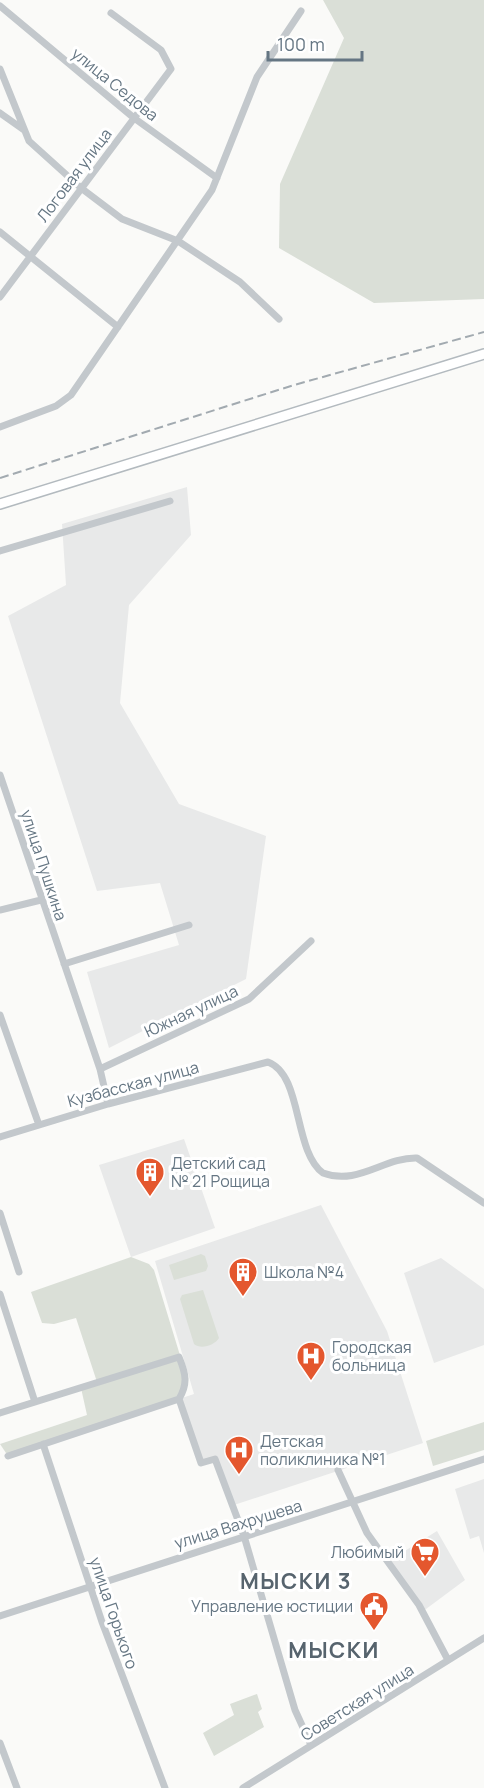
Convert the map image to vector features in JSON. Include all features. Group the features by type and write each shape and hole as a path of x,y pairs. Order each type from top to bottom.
{"street":[{"name":"улица Седова","path":"0,6 134,118 217,178"},
{"path":"0,427 56,406 71,395 212,190 256,77 301,11"},
{"name":"Логовая улица","path":"0,297 171,69 161,51 111,13"},
{"path":"0,69 29,141 81,188 122,219 178,241 240,282 279,319"},
{"path":"0,112 24,130"},
{"path":"0,232 118,327"},
{"path":"0,504 484,354"},
{"path":"0,551 170,501"},
{"name":"улица Пушкина","path":"0,775 100,1069 108,1104"},
{"path":"0,910 41,900"},
{"path":"63,964 189,925"},
{"name":"Южная улица","path":"100,1069 249,999 311,941"},
{"path":"0,1015 39,1125"},
{"name":"Кузбасская улица","path":"0,1137 108,1104 263,1063 274,1065 284,1074 311,1159 323,1173 356,1176 407,1159 417,1158 484,1203"},
{"path":"0,1213 19,1272"},
{"path":"0,1294 35,1402"},
{"path":"0,1413 179,1357 186,1375 185,1389 179,1399 8,1456"},
{"path":"179,1399 201,1463 215,1460 244,1536 295,1710 311,1745"},
{"name":"улица Горького","path":"43,1444 138,1724 165,1788"},
{"name":"улица Вахрушева","path":"0,1616 484,1459"},
{"path":"338,1470 346,1493 354,1502 367,1533 419,1605 448,1660"},
{"name":"Советская улица","path":"243,1788 484,1638"},
{"path":"0,1743 17,1788"}],"shaded area":[{"path":"323,0 484,0 484,299 374,303 279,248 280,184 344,38"},
{"path":"187,487 191,535 129,605 120,703 179,804 266,836 246,979 109,1048 87,972 179,945 160,883 97,891 8,616 66,585 62,524"},
{"path":"184,1139 215,1228 131,1257 99,1165"},
{"path":"321,1205 387,1331 423,1443 231,1506 215,1460 201,1463 179,1399 194,1394 155,1261"},
{"path":"201,1254 205,1256 208,1266 206,1271 174,1280 169,1265"},
{"path":"131,1257 149,1264 154,1270 186,1375 179,1399 8,1456 0,1444 87,1415 81,1388 97,1382 76,1318 54,1324 42,1323 31,1292"},
{"path":"441,1258 484,1289 484,1345 434,1363 404,1273"},
{"path":"203,1290 219,1338 211,1345 200,1347 194,1344 180,1299 182,1295"},
{"path":"484,1422 484,1450 433,1466 426,1441"},
{"path":"484,1479 484,1553 479,1536 470,1539 455,1489"},
{"path":"437,1531 465,1580 422,1612 387,1562"},
{"path":"257,1694 262,1709 258,1712 264,1727 214,1756 203,1733 234,1715 230,1704"}],"railway":[{"path":"0,478 294,385 484,332"}],"place":[{"name":"Детский сад № 21 Рощица","path":"150,1198"},
{"name":"Школа №4","path":"243,1298"},
{"name":"Городская больница","path":"311,1382"},
{"name":"Детская поликлиника №1","path":"239,1476"},
{"name":"Любимый","path":"425,1578"},
{"name":"Управление юстиции","path":"374,1632"}],"district":[{"name":"МЫСКИ 3","path":"296,1581"},
{"name":"МЫСКИ","path":"334,1650"}]}
